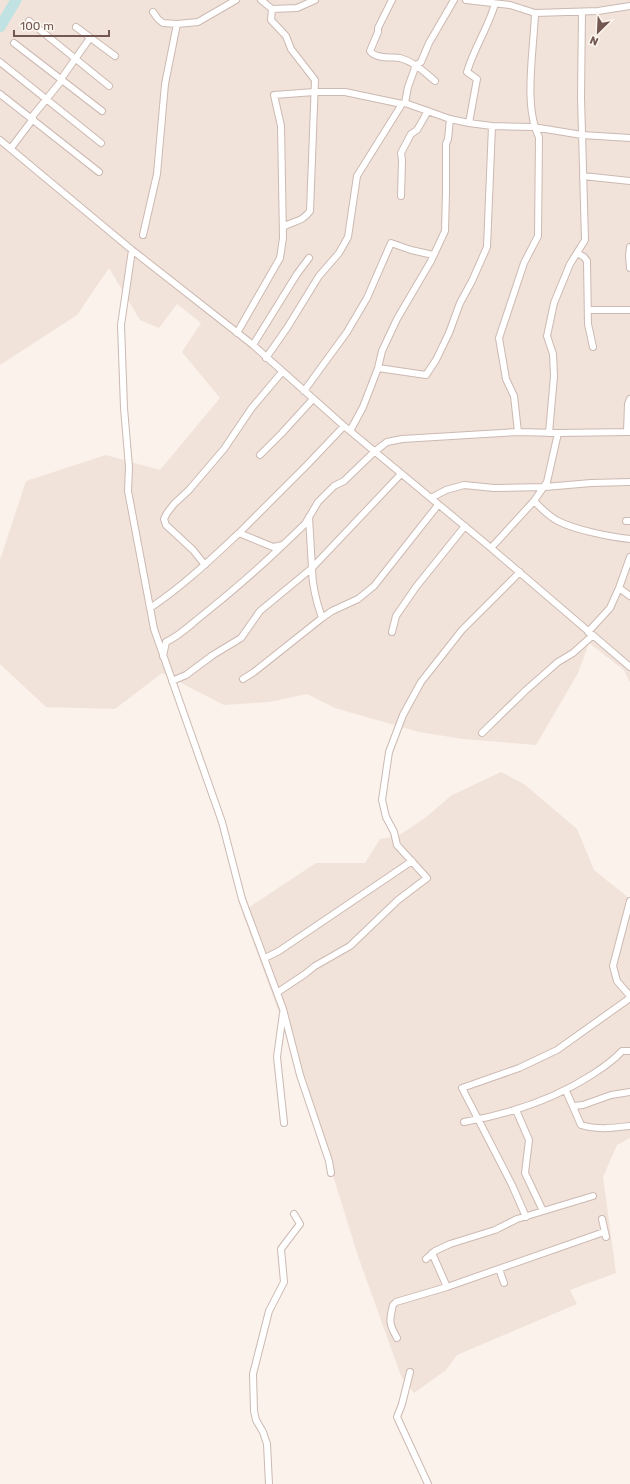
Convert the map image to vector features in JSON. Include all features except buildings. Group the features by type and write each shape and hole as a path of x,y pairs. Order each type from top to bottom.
{"street":[{"path":"153,12 163,23 177,24 198,22 236,0"},
{"path":"261,0 272,9 296,8 314,0"},
{"path":"392,0 378,28 378,32 370,51 376,56 400,58 412,62 435,81"},
{"path":"266,358 287,328 319,276 339,253 348,238 357,176 403,104 416,65 421,62 429,42 454,0"},
{"path":"466,0 517,8 535,13 598,11 630,6"},
{"path":"517,8 520,0"},
{"path":"469,123 477,79 467,72 472,54 488,26 495,4"},
{"path":"272,9 271,20 286,36 291,49 315,80 310,211 304,219 290,223 283,227"},
{"path":"549,433 554,376 553,354 547,336 554,303 570,264 585,240 582,135 582,12"},
{"path":"518,432 514,396 506,379 500,338 524,264 538,236 538,137 533,127 531,107 531,74 535,13"},
{"path":"29,22 109,86"},
{"path":"143,235 157,174 165,84 177,24"},
{"path":"76,27 115,56"},
{"path":"11,148 90,38"},
{"path":"14,43 102,111"},
{"path":"0,62 100,143"},
{"path":"237,333 280,258 283,238 281,126 274,95 314,92 345,92 403,104 469,123 492,126 533,127 582,135 630,138"},
{"path":"0,94 99,172"},
{"path":"401,196 401,153 428,111"},
{"path":"350,431 363,406 378,368 382,351 397,319 427,268 445,231 446,144 448,139 450,118"},
{"path":"378,368 426,375 436,360 449,333 460,303 472,281 487,246 492,126"},
{"path":"0,140 132,250 253,345 374,452 520,572 630,667"},
{"path":"584,176 630,181"},
{"path":"304,391 346,332 367,298 391,243 411,250 433,255"},
{"path":"630,247 630,268"},
{"path":"132,250 121,325 124,408 129,467 128,491 154,630 222,822 242,899 278,992 300,1075 329,1161 331,1173"},
{"path":"576,253 584,257 587,261 588,324 593,347"},
{"path":"253,345 297,274 309,258"},
{"path":"588,310 630,310"},
{"path":"205,565 193,550 166,525 164,519 174,504 190,490 224,449 251,409 282,372"},
{"path":"260,455 313,399"},
{"path":"163,656 166,642 178,636 260,567 305,524 318,502 334,486 344,481 374,452 388,442 402,439 518,432 628,432 628,404 630,399"},
{"path":"150,608 171,594 205,565 239,533 344,426"},
{"path":"491,548 545,487 558,433"},
{"path":"172,681 186,675 213,655 241,638 260,611 312,568 401,474"},
{"path":"431,498 446,490 464,485 494,488 545,487 591,483 630,482"},
{"path":"534,501 549,516 559,522 613,538 630,539"},
{"path":"244,679 322,618 332,611 358,599 374,586 438,505"},
{"path":"309,518 312,580 322,618"},
{"path":"392,632 396,616 416,587 465,526"},
{"path":"239,533 273,547 283,545"},
{"path":"482,733 525,690 558,662 573,653 590,634 610,608 630,557"},
{"path":"278,992 315,966 350,946 398,900 428,878 397,845 394,832 386,816 382,800 389,752 403,715 421,682 462,630 520,572"},
{"path":"619,588 630,596"},
{"path":"265,958 279,951 412,861"},
{"path":"526,1217 512,1185 462,1088 519,1068 557,1050 630,997 617,981 613,966 630,901"},
{"path":"283,1009 277,1057 284,1123"},
{"path":"464,1122 516,1110 547,1100 576,1085 614,1060 622,1051 630,1050"},
{"path":"566,1090 581,1125 591,1128 630,1126"},
{"path":"574,1106 610,1095 630,1092"},
{"path":"516,1110 529,1140 525,1173 543,1211"},
{"path":"426,1259 432,1253 450,1244 495,1230 517,1219 593,1196"},
{"path":"269,1484 267,1444 264,1432 256,1420 254,1411 253,1374 269,1312 284,1282 281,1249 300,1224 294,1214"},
{"path":"397,1338 390,1326 389,1318 393,1305 396,1302 447,1287 605,1235 602,1220"},
{"path":"432,1253 447,1287"},
{"path":"499,1269 504,1283"},
{"path":"410,1372 397,1417 428,1484"}],"shaded area":[{"path":"0,0 630,0 630,683 624,670 589,643 578,673 536,745 463,739 419,732 335,708 307,694 269,702 224,705 162,673 115,709 46,707 0,664 0,560 26,481 106,455 160,470 220,398 182,352 201,323 177,304 159,328 140,320 109,268 77,315 0,365"},
{"path":"501,772 524,784 577,829 594,870 630,899 630,1138 617,1145 603,1177 616,1273 570,1290 577,1304 457,1355 446,1370 414,1393 401,1376 358,1256 300,1069 242,912 316,863 365,863 380,839 398,836 425,818 452,795"}],"waterway":[{"path":"0,27 16,0"}]}
